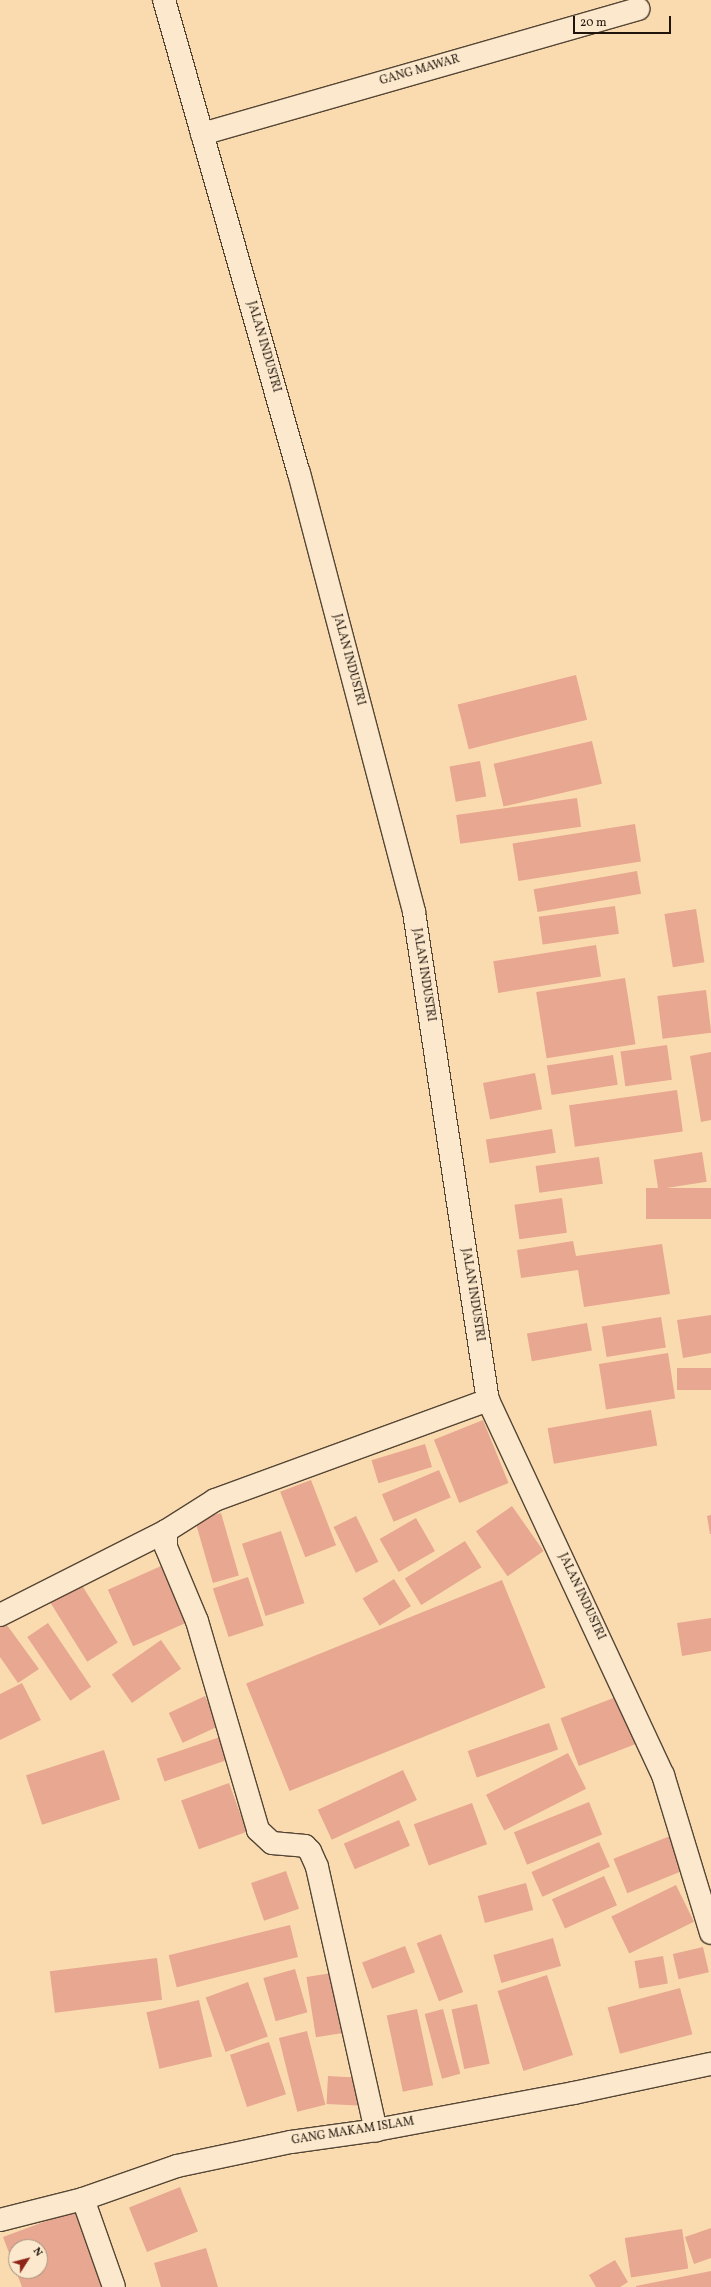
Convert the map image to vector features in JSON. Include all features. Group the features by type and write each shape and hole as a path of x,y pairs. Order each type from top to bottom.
{"street":[{"name":"JALAN INDUSTRI","path":"164,0 299,472 414,912 488,1400 663,1774 711,1933"},
{"name":"GANG MAWAR","path":"202,134 638,9"},
{"path":"0,1615 166,1531 214,1500 488,1400"},
{"path":"166,1531 166,1547 197,1621 258,1830 272,1843 305,1846 310,1851 317,1867 376,2130"},
{"name":"GANG MAKAM ISLAM","path":"0,2220 83,2198 177,2166 291,2142 376,2130 574,2094 711,2064"},
{"path":"83,2198 114,2287"}],"building":[{"path":"576,675 587,720 469,749 458,705"},
{"path":"592,741 602,784 503,807 494,764"},
{"path":"480,761 486,796 456,802 449,766"},
{"path":"577,798 581,827 460,844 456,815"},
{"path":"635,824 641,862 518,881 513,843"},
{"path":"637,871 641,894 538,912 534,889"},
{"path":"615,906 619,934 543,944 539,917"},
{"path":"696,909 704,962 673,967 664,914"},
{"path":"596,945 601,977 498,993 493,961"},
{"path":"625,978 635,1044 547,1058 536,992"},
{"path":"706,990 711,1033 663,1039 657,996"},
{"path":"667,1045 672,1080 625,1086 620,1052"},
{"path":"711,1052 711,1120 701,1122 690,1056"},
{"path":"613,1055 618,1085 552,1095 547,1065"},
{"path":"535,1073 542,1109 490,1119 483,1083"},
{"path":"677,1090 683,1132 575,1147 569,1105"},
{"path":"552,1129 556,1153 490,1163 486,1139"},
{"path":"702,1152 707,1182 658,1189 654,1160"},
{"path":"599,1157 603,1184 539,1193 536,1166"},
{"path":"646,1188 711,1188 711,1219 646,1219"},
{"path":"562,1198 567,1233 519,1239 514,1205"},
{"path":"573,1241 576,1256 662,1244 670,1294 584,1307 578,1270 521,1278 517,1250"},
{"path":"711,1315 711,1353 683,1358 677,1320"},
{"path":"661,1317 666,1348 607,1357 602,1326"},
{"path":"587,1323 592,1351 532,1361 527,1334"},
{"path":"668,1353 675,1398 606,1409 599,1364"},
{"path":"677,1368 711,1368 711,1390 677,1390"},
{"path":"651,1410 657,1445 554,1464 548,1428"},
{"path":"483,1420 508,1483 459,1503 434,1440"},
{"path":"425,1444 432,1467 378,1483 371,1460"},
{"path":"439,1470 451,1498 394,1522 382,1494"},
{"path":"311,1480 336,1545 305,1557 280,1492"},
{"path":"512,1506 544,1551 508,1576 476,1531"},
{"path":"221,1513 239,1575 213,1583 195,1520"},
{"path":"711,1515 711,1534 710,1534 707,1516"},
{"path":"356,1516 378,1562 356,1573 334,1527"},
{"path":"416,1518 435,1551 399,1572 380,1539"},
{"path":"281,1531 304,1603 265,1616 242,1544"},
{"path":"465,1541 481,1567 421,1605 405,1579"},
{"path":"170,1562 195,1619 133,1646 108,1590"},
{"path":"248,1577 264,1626 229,1637 213,1588"},
{"path":"78,1579 118,1643 87,1662 47,1598"},
{"path":"394,1579 411,1606 380,1626 363,1599"},
{"path":"502,1580 545,1688 290,1791 246,1683"},
{"path":"711,1618 711,1651 682,1656 677,1623"},
{"path":"4,1621 39,1669 18,1683 0,1657 0,1623"},
{"path":"48,1623 91,1687 70,1701 27,1637"},
{"path":"161,1640 181,1669 132,1703 112,1674"},
{"path":"22,1683 41,1720 0,1740 0,1694"},
{"path":"624,1694 642,1742 579,1766 561,1718"},
{"path":"205,1696 219,1726 183,1743 169,1713"},
{"path":"549,1723 558,1749 477,1777 468,1751"},
{"path":"220,1737 228,1760 164,1782 157,1759"},
{"path":"104,1750 120,1799 42,1825 26,1775"},
{"path":"568,1753 586,1789 504,1830 486,1795"},
{"path":"403,1770 417,1800 332,1840 318,1810"},
{"path":"229,1783 247,1832 199,1849 181,1800"},
{"path":"589,1802 602,1834 527,1865 514,1832"},
{"path":"472,1803 487,1844 429,1866 414,1824"},
{"path":"399,1820 410,1846 355,1869 344,1843"},
{"path":"670,1836 684,1870 627,1893 613,1859"},
{"path":"599,1842 610,1867 542,1897 531,1872"},
{"path":"286,1871 299,1909 264,1921 251,1883"},
{"path":"604,1876 617,1905 565,1928 552,1899"},
{"path":"526,1883 533,1910 485,1923 478,1896"},
{"path":"676,1885 694,1922 629,1953 611,1917"},
{"path":"290,1925 298,1957 177,1987 169,1955"},
{"path":"441,1934 463,1992 439,2001 417,1943"},
{"path":"553,1938 561,1966 501,1983 493,1955"},
{"path":"405,1946 415,1972 372,1989 362,1962"},
{"path":"703,1947 709,1972 679,1979 673,1954"},
{"path":"663,1956 668,1984 639,1989 634,1961"},
{"path":"157,1958 162,2000 55,2013 50,1971"},
{"path":"295,1969 307,2012 276,2021 263,1978"},
{"path":"338,1972 348,2032 316,2037 306,1977"},
{"path":"547,1975 573,2055 524,2071 498,1991"},
{"path":"248,1982 268,2037 226,2052 206,1997"},
{"path":"680,1988 692,2034 620,2054 608,2007"},
{"path":"199,2000 212,2057 159,2069 146,2012"},
{"path":"477,2004 490,2064 464,2069 452,2009"},
{"path":"417,2009 433,2085 403,2092 387,2015"},
{"path":"443,2009 460,2074 442,2079 425,2014"},
{"path":"307,2031 325,2105 297,2112 279,2038"},
{"path":"269,2042 286,2094 247,2107 230,2055"},
{"path":"328,2076 364,2078 362,2106 327,2104"},
{"path":"180,2187 198,2232 147,2252 129,2208"},
{"path":"76,2210 105,2287 22,2287 19,2279 48,2279 48,2239 8,2239 8,2250 3,2237"},
{"path":"711,2228 711,2258 694,2264 685,2237"},
{"path":"682,2229 688,2269 631,2278 625,2238"},
{"path":"206,2248 218,2287 161,2287 154,2263"},
{"path":"615,2260 628,2282 620,2287 596,2287 589,2275"},
{"path":"711,2271 711,2287 636,2287 636,2286"}]}
